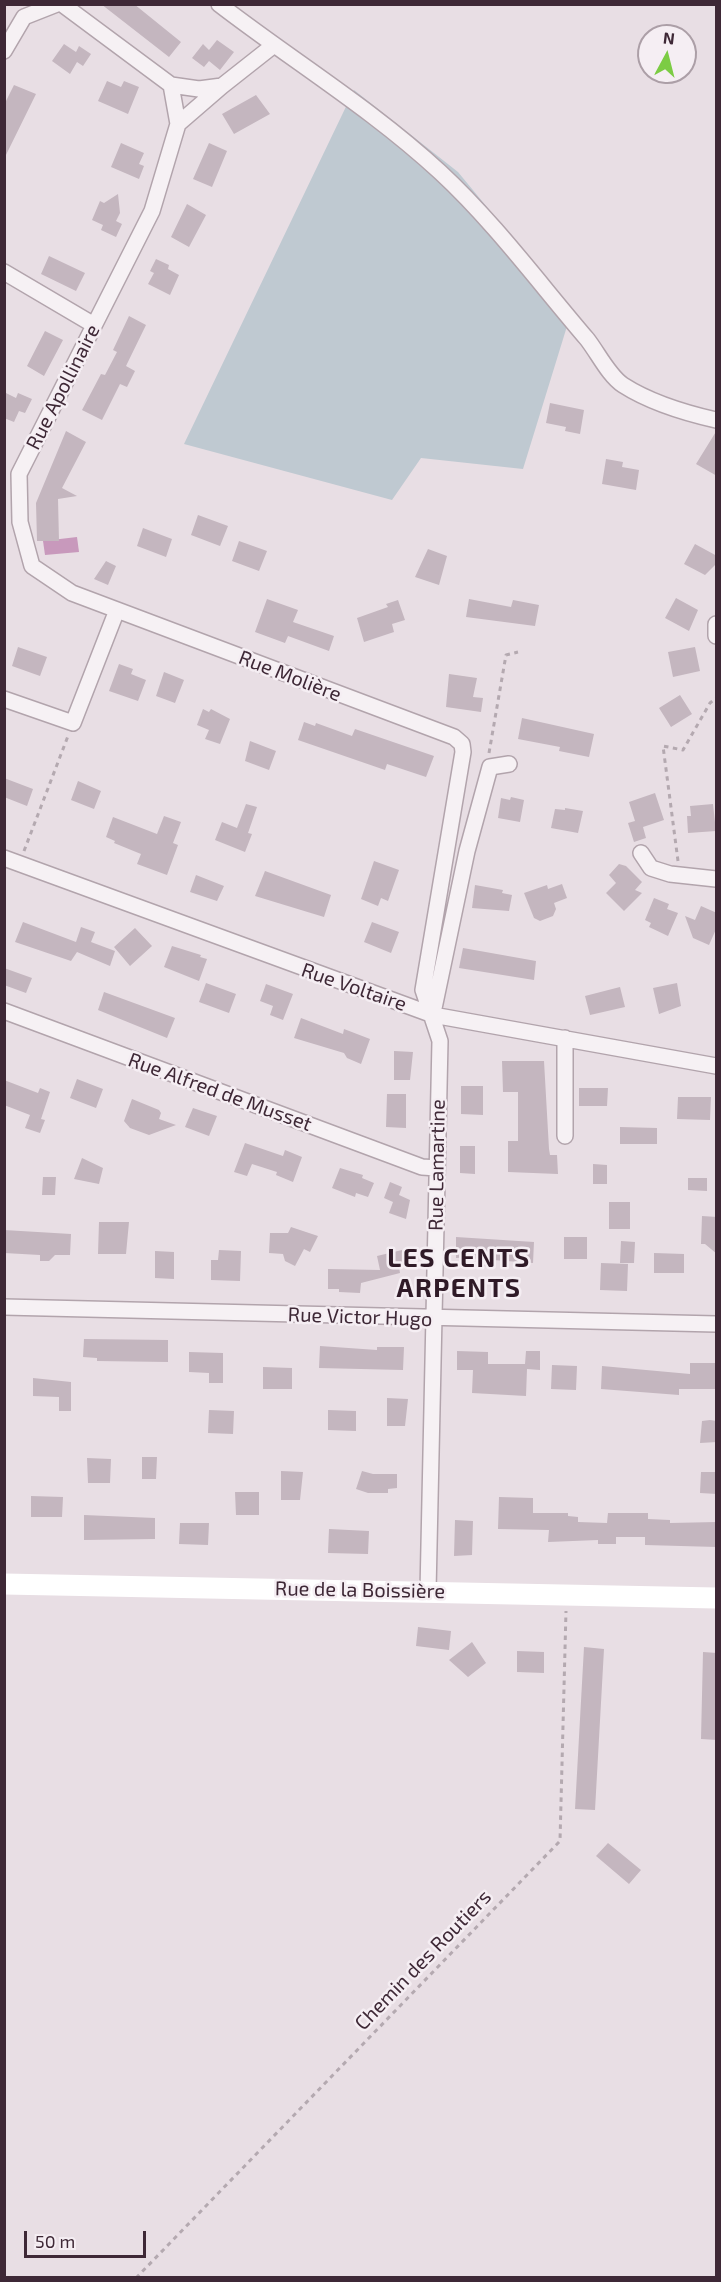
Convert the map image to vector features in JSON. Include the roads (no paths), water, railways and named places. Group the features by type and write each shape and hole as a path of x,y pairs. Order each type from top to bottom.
{"main road":[{"name":"Rue de la Boissière","path":"4,1584 717,1598"}],"street":[{"path":"4,51 25,11 57,4"},
{"path":"63,4 171,85 199,89 222,86"},
{"path":"219,4 390,128 442,174 475,208 572,322 621,384 669,407 717,420"},
{"path":"178,124 274,45"},
{"path":"171,85 178,124"},
{"name":"Rue Apollinaire","path":"117,610 72,593 32,566 20,522 19,474 152,211 178,124"},
{"path":"4,272 94,326"},
{"path":"4,466 19,474"},
{"path":"4,699 72,723 117,610"},
{"name":"Rue Molière","path":"117,610 454,737 462,744"},
{"path":"717,624 717,636"},
{"name":"Rue Lamartine","path":"428,1591 432,1319 440,1041 423,990 463,752 462,744"},
{"path":"433,1015 467,851 490,767 509,764"},
{"path":"641,853 651,868 680,875 717,879"},
{"name":"Rue Voltaire","path":"4,858 433,1015 717,1066"},
{"path":"430,950 446,954"},
{"name":"Rue Alfred de Musset","path":"4,1011 422,1167 437,1168"},
{"path":"565,1038 565,1136"},
{"name":"Rue Victor Hugo","path":"4,1307 717,1324"}],"district":[{"name":"LES CENTS ARPENTS","path":"459,1273"}]}
